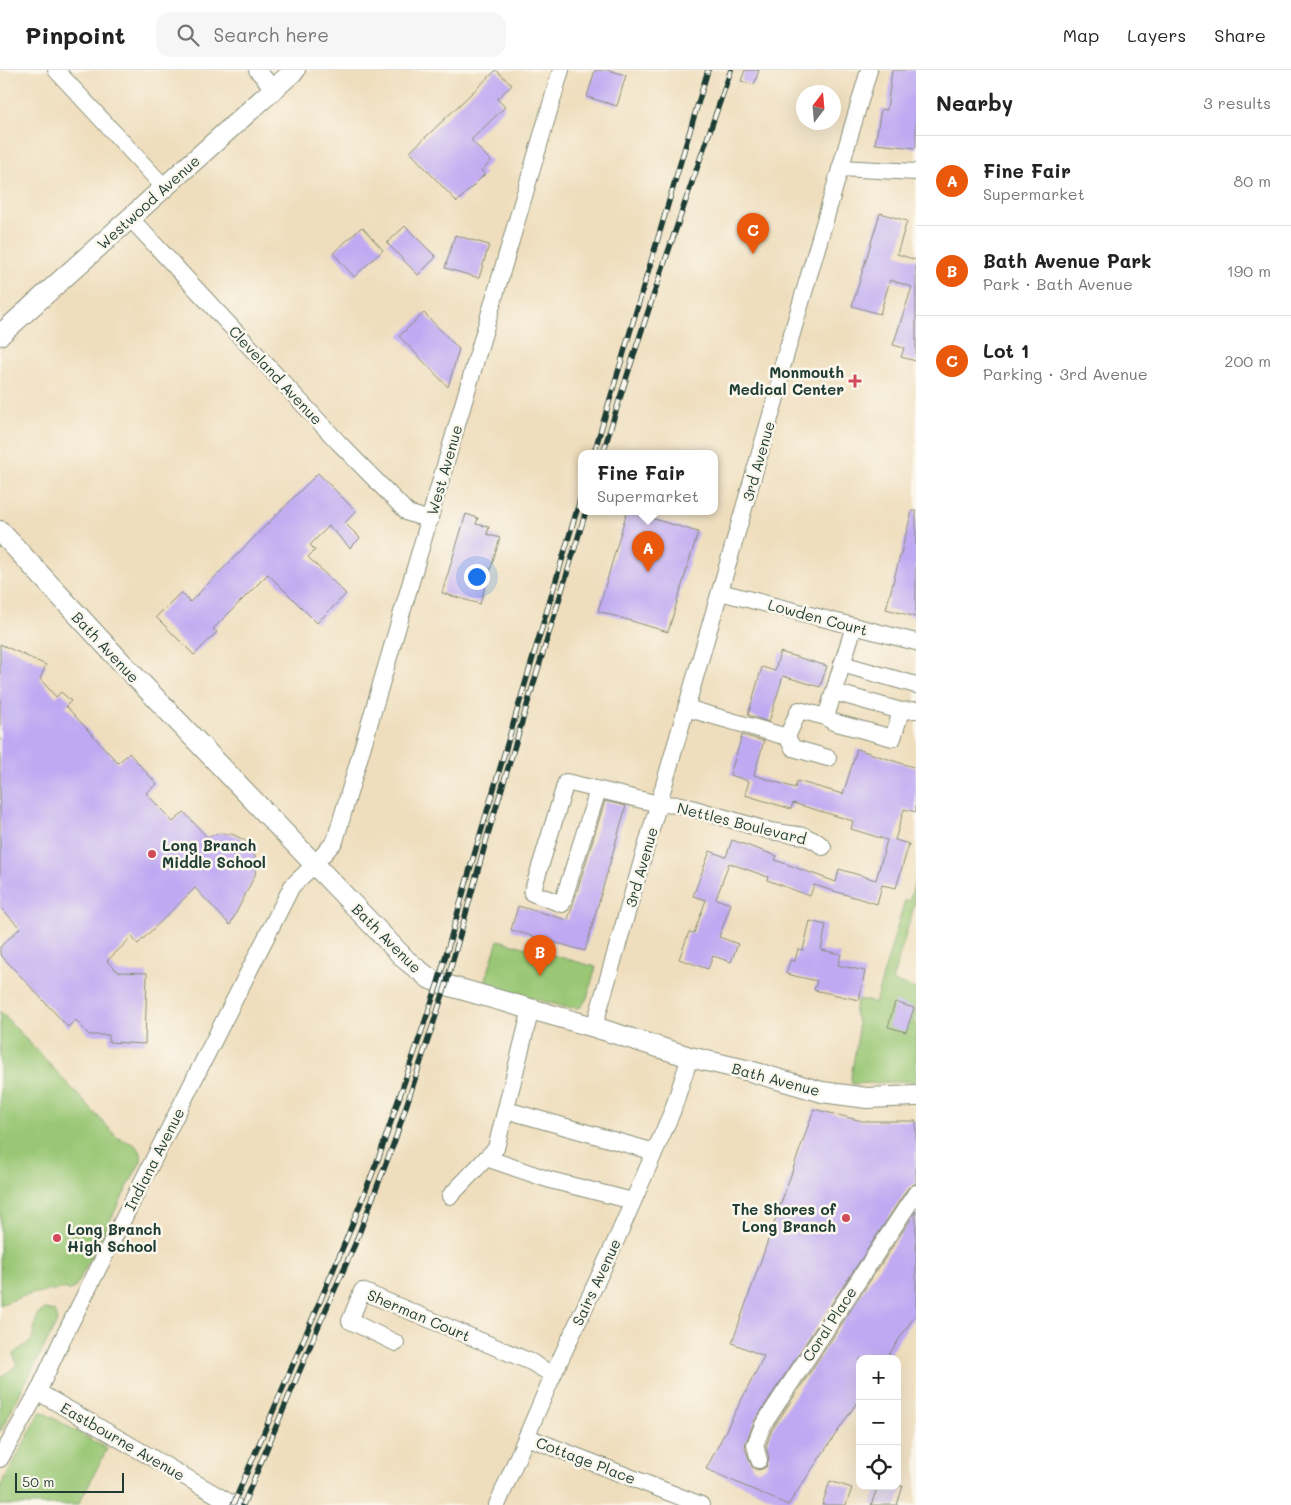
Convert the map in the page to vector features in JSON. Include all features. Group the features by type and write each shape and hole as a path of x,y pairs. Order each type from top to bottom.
{"street":[{"path":"56,70 165,188"},
{"path":"257,70 274,89"},
{"name":"Westwood Avenue","path":"0,334 295,70"},
{"name":"West Avenue","path":"315,864 335,841 561,70"},
{"name":"3rd Avenue","path":"594,1027 780,387 781,371 869,70"},
{"path":"840,168 916,172"},
{"name":"Cleveland Avenue","path":"131,218 339,443 408,513 430,520"},
{"name":"Bath Avenue","path":"0,532 117,659 406,960 421,973 438,983 594,1027 690,1057 750,1071 822,1092 867,1098 916,1096"},
{"name":"Lowden Court","path":"720,592 916,642"},
{"path":"826,717 854,626"},
{"path":"842,664 916,685"},
{"path":"787,737 800,710 826,717 832,722 893,738 908,710 834,692"},
{"path":"686,708 787,737 793,748 828,758"},
{"name":"Nettles Boulevard","path":"598,790 562,904 532,893 566,782 659,804 681,806 770,831 804,836 824,847"},
{"name":"Indiana Avenue","path":"0,1459 38,1392 68,1328 292,886 315,864"},
{"path":"450,1196 496,1148 531,1009"},
{"name":"Sairs Avenue","path":"497,1505 553,1375 655,1152 672,1112 690,1057"},
{"path":"506,1110 655,1152"},
{"path":"486,1158 550,1180 633,1200"},
{"name":"Coral Place","path":"759,1460 755,1445 763,1425 916,1193"},
{"name":"Sherman Court","path":"396,1343 350,1321 362,1291 531,1362 553,1375"},
{"name":"Eastbourne Avenue","path":"38,1392 234,1505"},
{"name":"Cottage Place","path":"527,1437 702,1505"}],"green space":[{"path":"916,879 915,903 892,981 916,989 916,1081 852,1084 851,1077 858,1035 858,1023 854,1013 857,1000 875,1003 905,900 909,901"},
{"path":"498,940 596,967 587,998 582,1006 578,1008 565,1007 484,985"},
{"path":"0,1011 118,1138 138,1148 141,1161 75,1288 67,1291 67,1289 32,1294 0,1305"},
{"path":"45,1309 54,1311 57,1316 57,1322 0,1432 0,1378 17,1365 13,1354 32,1340 37,1315"},
{"path":"41,1411 107,1449 78,1505 0,1505 0,1488"}],"building":[{"path":"496,70 512,85 497,99 505,107 471,140 491,161 481,171 485,174 457,202 410,152"},
{"path":"595,70 608,70 626,75 617,106 587,97"},
{"path":"745,70 759,70 754,85 741,81"},
{"path":"892,70 916,70 916,148 875,144 881,109 887,110"},
{"path":"880,213 907,221 897,254 916,260 916,361 901,357 904,348 893,345 912,287 890,280 880,314 852,306"},
{"path":"405,226 436,257 418,275 387,243"},
{"path":"362,227 383,250 354,277 333,253"},
{"path":"455,235 489,245 479,278 445,268"},
{"path":"424,313 459,349 448,387 399,336"},
{"path":"318,473 356,511 345,523 360,538 350,548 329,526 310,545 315,550 308,557 346,594 317,623 268,574 213,629 217,632 194,655 156,617 181,592 190,602"},
{"path":"912,511 916,511 916,617 886,609"},
{"path":"466,514 478,518 476,524 489,527 487,534 500,538 480,604 442,593"},
{"path":"626,515 641,515 698,532 668,632 598,611"},
{"name":"Long Branch Middle School","path":"0,644 46,665 40,679 56,697 61,692 71,701 66,706 118,763 129,753 157,784 146,793 173,822 184,812 207,837 220,833 232,834 244,840 253,850 257,864 255,875 230,925 195,888 138,944 132,937 107,961 118,972 147,973 145,1044 109,1042 109,1035 89,1035 76,1020 68,1027 0,954 0,947 20,928 0,907"},
{"path":"780,652 827,666 820,687 783,676 769,722 748,715 762,667 775,671"},
{"path":"742,735 764,741 754,775 795,788 797,781 843,794 857,749 916,768 916,812 904,809 895,840 909,844 896,888 882,885 877,904 814,885 810,896 767,880 768,877 729,863 716,899 731,904 719,937 738,944 731,962 713,956 708,969 679,959 689,932 694,933 706,900 693,896 710,851 726,857 732,840 777,856 775,860 836,882 839,869 876,880 887,840 851,829 853,821 793,803 791,809 745,795 749,781 730,775"},
{"path":"605,801 626,806 585,951 511,930 518,906 568,920"},
{"path":"810,921 826,925 821,950 841,954 838,965 865,971 859,1000 814,990 817,981 786,974 790,960 795,961 798,949 803,950"},
{"path":"895,1002 914,1008 906,1032 888,1027"},
{"name":"The Shores of Long Branch","path":"814,1109 862,1121 916,1121 916,1183 908,1188 755,1420 745,1448 752,1467 757,1470 766,1467 769,1458 766,1446 772,1430 916,1211 916,1314 889,1355 856,1355 856,1404 788,1505 706,1469 764,1356 732,1343"},
{"path":"830,1481 852,1488 846,1505 822,1505"},
{"path":"901,1486 903,1486 897,1505 871,1505 877,1490 901,1490"}],"railway":[{"path":"595,450 708,70"},
{"path":"604,450 681,213 731,70"},
{"path":"233,1505 346,1240 380,1154 438,983 578,506"},
{"path":"243,1505 355,1244 395,1140 446,985 488,834 585,515"}],"place":[{"name":"Lot 1","path":"753,254"},
{"name":"Monmouth Medical Center","path":"855,381"},
{"name":"Fine Fair","path":"648,572"},
{"name":"Long Branch Middle School","path":"152,854"},
{"name":"Bath Avenue Park","path":"540,976"},
{"name":"The Shores of Long Branch","path":"846,1218"},
{"name":"Long Branch High School","path":"57,1238"}]}
